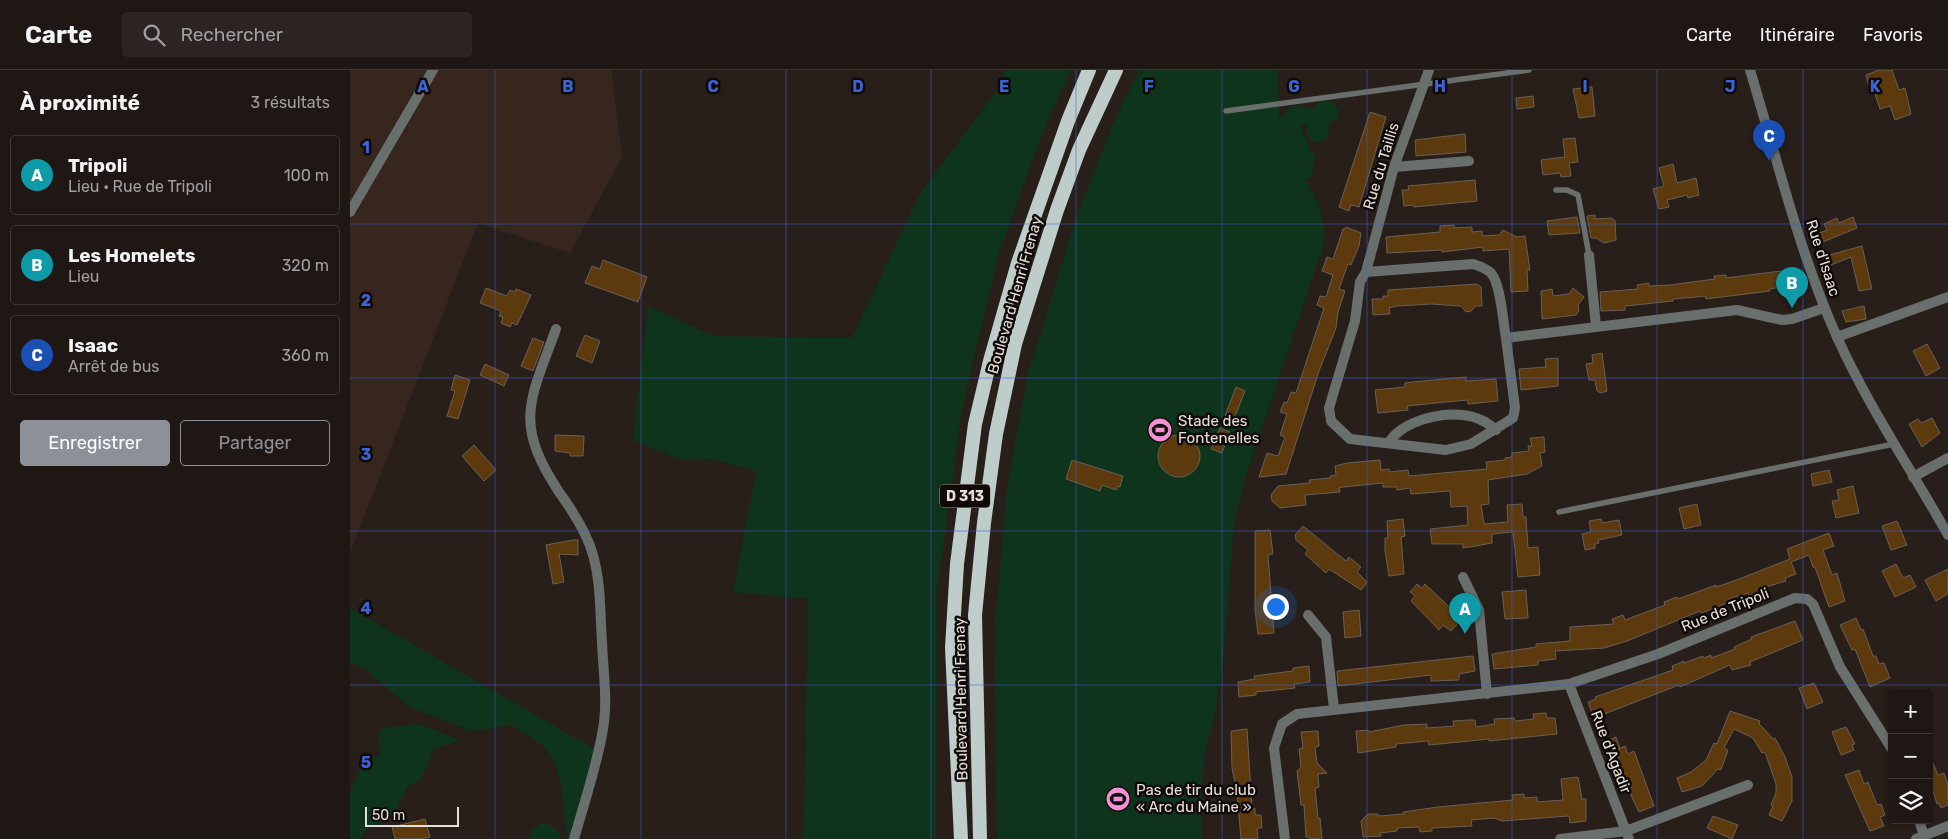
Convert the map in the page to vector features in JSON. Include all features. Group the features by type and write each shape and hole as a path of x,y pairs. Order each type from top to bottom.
{"highway":[{"name":"Boulevard Henri Frenay","path":"961,839 952,648 957,564 975,424 990,361 1018,263 1068,121 1089,70"},
{"name":"Boulevard Henri Frenay","path":"980,839 975,689 975,615 984,523 996,434 1015,344 1057,210 1079,150 1116,70"}],"street":[{"path":"350,212 433,70"},
{"name":"Rue du Taillis","path":"1429,70 1394,168 1366,272 1360,282 1355,321 1328,408 1331,421 1350,439 1446,450 1470,444 1514,418 1515,408 1506,338"},
{"name":"Rue d'Isaac","path":"1750,70 1824,308 1837,337 1894,444 1948,535"},
{"path":"1394,168 1468,161"},
{"path":"1589,255 1596,326"},
{"path":"1366,272 1473,264 1486,269 1492,274 1497,287 1506,338 1737,310 1782,320 1792,319 1824,308"},
{"path":"1837,337 1948,297"},
{"path":"556,329 531,400 530,422 532,441 540,461 572,510 593,553 598,576 605,698 603,728 574,839"},
{"path":"1389,442 1400,428 1416,420 1438,417 1461,416 1483,420 1496,430"},
{"path":"1913,477 1948,458"},
{"path":"1463,576 1479,610 1488,694"},
{"name":"Rue de Tripoli","path":"1284,839 1274,748 1282,724 1297,714 1569,684 1658,654 1795,598 1806,599 1813,604 1840,667 1888,743"},
{"path":"1308,615 1326,637 1334,709"},
{"name":"Rue d'Agadir","path":"1569,684 1627,835"},
{"path":"1560,839 1627,835 1748,785"},
{"path":"1918,824 1920,837 1948,826"}],"lane":[{"path":"1226,111 1529,70"},
{"path":"1556,190 1567,190 1578,195 1589,255"},
{"path":"1559,512 1894,444"}],"shaded area":[{"path":"350,70 611,70 622,157 570,253 478,223 350,553"}],"green space":[{"path":"1005,70 1071,70 1039,141 998,256 962,410 937,589 936,839 804,839 808,599 733,592 756,471 711,459 682,460 633,440 648,306 714,336 852,338 919,195 997,90"},
{"name":"Stade des Fontenelles","path":"1139,70 1278,70 1279,118 1293,106 1301,105 1309,109 1325,100 1332,102 1339,111 1336,119 1329,123 1328,137 1319,142 1311,141 1307,134 1308,125 1304,124 1301,126 1302,133 1311,152 1316,153 1311,177 1305,178 1320,210 1324,228 1323,246 1246,476 1234,523 1223,662 1214,720 1204,757 1201,798 1202,839 997,839 995,626 1007,488 1027,377 1077,215 1111,128"},
{"path":"350,608 598,751 577,839 569,839 561,784 554,763 546,749 512,725 472,731 409,707 365,669 350,663"},
{"path":"414,724 428,727 460,740 434,749 421,779 407,787 397,808 387,820 365,831 360,839 350,839 350,793 363,760 380,755 379,729"},
{"path":"543,822 557,829 561,839 529,839 532,830"}],"building":[{"path":"1879,70 1892,70 1899,90 1905,88 1911,114 1895,120 1890,106 1880,109 1872,85 1869,86 1866,75"},
{"path":"1592,87 1595,116 1579,118 1573,89"},
{"path":"1533,96 1534,107 1517,109 1516,98"},
{"path":"1370,112 1386,117 1359,207 1351,205 1349,211 1339,207"},
{"path":"1465,134 1466,152 1416,156 1415,140"},
{"path":"1575,138 1578,162 1569,163 1571,176 1561,177 1560,173 1543,175 1541,160 1565,157 1563,139"},
{"path":"1673,164 1677,183 1696,178 1699,195 1688,198 1687,195 1667,200 1669,207 1659,209 1653,189 1664,186 1659,168"},
{"path":"1475,180 1477,201 1414,207 1414,205 1404,206 1402,190 1409,190 1408,186"},
{"path":"1595,215 1595,219 1611,218 1615,221 1616,240 1604,243 1596,238 1591,238 1587,216"},
{"path":"1577,217 1580,233 1549,235 1547,221"},
{"path":"1853,217 1857,228 1818,244 1815,235 1827,230 1824,224 1837,218 1839,223"},
{"path":"1454,225 1454,228 1472,227 1472,232 1482,231 1482,236 1499,235 1503,230 1517,237 1525,236 1530,270 1527,270 1528,291 1511,292 1509,249 1483,251 1483,247 1442,252 1442,250 1387,253 1386,237 1440,232 1440,226"},
{"path":"1346,227 1361,233 1359,246 1351,265 1348,264 1339,289 1345,291 1338,312 1336,328 1319,371 1286,474 1259,477 1267,453 1278,456 1285,437 1280,435 1287,414 1280,412 1284,402 1287,403 1291,392 1296,393 1324,308 1317,305 1320,296 1326,297 1333,275 1322,271 1327,257 1333,259 1343,229"},
{"path":"1862,246 1872,289 1859,291 1851,257 1826,267 1822,257"},
{"path":"603,260 647,277 638,302 585,283 592,266 600,269"},
{"path":"1781,271 1783,287 1769,289 1770,291 1706,299 1705,296 1673,299 1673,301 1625,306 1625,310 1601,311 1600,292 1638,289 1637,285 1649,283 1649,286 1670,285 1715,279 1714,276 1726,275 1726,278"},
{"path":"1477,284 1481,287 1482,306 1476,306 1471,311 1466,312 1461,306 1431,304 1397,306 1389,308 1390,314 1373,315 1372,299 1383,299 1383,296 1388,296 1388,290"},
{"path":"486,288 507,296 510,290 515,292 516,289 531,295 517,325 512,323 510,327 501,323 503,317 499,316 501,311 480,303"},
{"path":"1573,288 1584,297 1578,305 1579,311 1576,315 1542,319 1541,291 1552,289 1553,296 1569,294"},
{"path":"1864,306 1866,319 1846,322 1842,311"},
{"path":"585,335 600,341 592,363 576,356"},
{"path":"533,338 544,342 533,371 521,366"},
{"path":"1927,344 1940,368 1926,376 1913,351"},
{"path":"1602,353 1607,391 1601,393 1597,391 1595,380 1589,380 1586,364 1593,363 1592,355"},
{"path":"1558,358 1558,386 1521,390 1519,369 1546,367 1545,359"},
{"path":"485,364 509,375 504,386 480,375"},
{"path":"455,375 470,380 458,419 447,416 455,391 451,390"},
{"path":"1466,377 1466,381 1496,379 1498,401 1468,404 1468,400 1445,402 1407,406 1408,410 1378,413 1375,390 1405,387 1405,383 1412,382"},
{"path":"1236,387 1245,391 1234,419 1225,416"},
{"path":"1932,418 1940,433 1922,447 1909,424 1918,419 1921,423"},
{"path":"1220,428 1230,432 1222,453 1211,449"},
{"path":"555,435 584,436 583,456 570,456 570,453 555,451"},
{"path":"1179,435 1194,441 1200,456 1194,471 1179,477 1164,471 1158,456 1164,441"},
{"path":"1544,437 1545,452 1540,453 1542,466 1527,474 1488,480 1489,504 1481,505 1484,524 1508,522 1507,505 1522,504 1523,517 1526,517 1528,548 1538,547 1540,575 1518,577 1513,532 1492,534 1492,543 1463,548 1463,544 1432,544 1430,529 1468,525 1467,506 1451,507 1450,491 1411,494 1410,488 1397,490 1397,487 1383,487 1383,483 1343,487 1339,488 1340,492 1305,495 1306,505 1280,508 1272,501 1271,495 1278,486 1310,483 1309,480 1331,478 1330,476 1336,475 1335,466 1347,463 1380,460 1381,470 1389,469 1389,472 1408,470 1409,476 1487,469 1486,462 1505,460 1505,458 1512,457 1512,453 1529,451 1528,446 1532,446 1530,438"},
{"path":"474,445 496,470 484,481 462,456"},
{"path":"1072,460 1123,476 1120,487 1118,486 1116,490 1102,485 1100,491 1066,479"},
{"path":"1829,470 1832,482 1813,486 1811,474"},
{"path":"1853,486 1859,513 1836,518 1832,501 1839,500 1837,490"},
{"path":"1697,504 1701,525 1684,529 1679,508"},
{"path":"1403,519 1405,536 1401,537 1404,574 1389,576 1385,551 1385,538 1388,538 1387,521"},
{"path":"1601,519 1602,523 1619,520 1622,535 1598,540 1599,543 1595,544 1595,548 1585,550 1582,534 1591,532 1589,521"},
{"path":"1897,521 1907,545 1891,550 1882,526"},
{"path":"1303,526 1346,561 1349,557 1361,567 1357,572 1367,582 1361,590 1329,569 1326,573 1305,554 1308,550 1296,540 1295,535"},
{"path":"1270,530 1273,554 1268,555 1274,633 1258,634 1255,610 1255,531"},
{"path":"1829,533 1834,546 1823,550 1832,575 1837,573 1845,601 1829,607 1809,555 1791,562 1796,574 1785,578 1786,581 1759,589 1760,592 1749,596 1748,593 1729,599 1723,605 1701,613 1700,611 1627,641 1604,648 1555,651 1556,659 1538,661 1538,665 1494,669 1492,654 1536,647 1536,644 1570,641 1570,627 1614,624 1612,619 1623,615 1625,620 1665,605 1664,602 1677,597 1678,599 1716,585 1716,587 1734,581 1790,559 1787,549"},
{"path":"578,540 578,555 559,554 564,582 553,584 546,545"},
{"path":"1896,564 1903,578 1910,575 1916,587 1895,597 1882,571"},
{"path":"1948,569 1948,594 1936,601 1925,580"},
{"path":"1417,584 1422,588 1425,584 1462,619 1451,631 1443,625 1439,630 1411,601 1415,596 1410,592"},
{"path":"1526,590 1528,618 1505,619 1502,592"},
{"path":"1359,610 1361,636 1345,638 1343,612"},
{"path":"1856,618 1861,630 1863,629 1873,656 1876,656 1879,664 1884,663 1890,678 1870,687 1855,649 1852,650 1840,625"},
{"path":"1795,621 1803,640 1750,662 1751,665 1732,670 1730,665 1680,687 1679,685 1594,718 1588,702 1596,699 1595,697 1673,670 1672,666 1684,661 1684,663 1711,655 1711,658 1735,649 1734,647 1752,639 1751,637"},
{"path":"1473,656 1475,671 1459,674 1459,680 1431,681 1431,675 1338,686 1337,671"},
{"path":"1309,666 1310,682 1294,684 1295,688 1256,692 1256,695 1239,697 1238,682 1255,679 1254,676 1293,671 1293,668"},
{"path":"1814,683 1823,702 1807,709 1799,688"},
{"path":"1730,711 1760,721 1759,724 1773,739 1775,738 1785,757 1792,777 1792,801 1782,821 1769,815 1776,793 1776,784 1765,752 1762,753 1753,738 1734,729 1724,748 1728,750 1721,770 1718,769 1702,786 1682,792 1677,778 1691,772 1706,760 1714,743 1717,744"},
{"path":"1546,713 1547,718 1555,718 1557,734 1429,745 1428,741 1396,744 1396,747 1358,753 1356,731 1368,730 1369,732 1404,725 1427,724 1427,728 1454,726 1453,721 1468,720 1475,720 1476,727 1495,724 1494,719 1514,718 1515,721 1534,719 1533,714"},
{"path":"1846,727 1855,744 1852,745 1854,750 1841,755 1832,732"},
{"path":"1247,729 1252,809 1255,808 1255,815 1261,815 1262,828 1257,828 1258,839 1241,839 1237,793 1232,768 1231,731"},
{"path":"1318,731 1319,746 1315,747 1317,763 1327,773 1318,774 1319,787 1315,788 1322,839 1310,839 1310,837 1306,837 1304,805 1301,805 1297,771 1301,767 1299,749 1303,748 1301,732"},
{"path":"1616,737 1620,748 1609,752 1605,742"},
{"path":"1625,746 1628,754 1634,751 1654,806 1639,812 1626,785 1616,750"},
{"path":"1933,763 1938,775 1944,773 1948,785 1948,805 1941,808 1939,803 1937,804 1933,791"},
{"path":"1859,770 1864,784 1868,782 1877,805 1881,804 1885,815 1880,817 1884,826 1870,831 1845,775"},
{"path":"1578,777 1582,799 1586,799 1586,821 1570,823 1569,816 1502,821 1494,818 1471,820 1472,826 1432,828 1432,831 1420,832 1419,827 1397,828 1397,831 1380,833 1381,836 1363,837 1361,821 1368,814 1378,814 1379,816 1404,814 1403,812 1438,807 1513,800 1512,795 1524,794 1524,798 1537,797 1537,802 1563,800 1561,779"},
{"path":"1713,816 1738,825 1732,839 1707,828"},
{"path":"425,819 430,837 395,839 392,827"}],"place":[{"name":"Isaac","path":"1769,161"},
{"name":"Les Homelets","path":"1792,308"},
{"name":"Stade des Fontenelles","path":"1160,430"},
{"name":"Tripoli","path":"1465,634"},
{"name":"Pas de tir du club « Arc du Maine »","path":"1118,799"}]}
